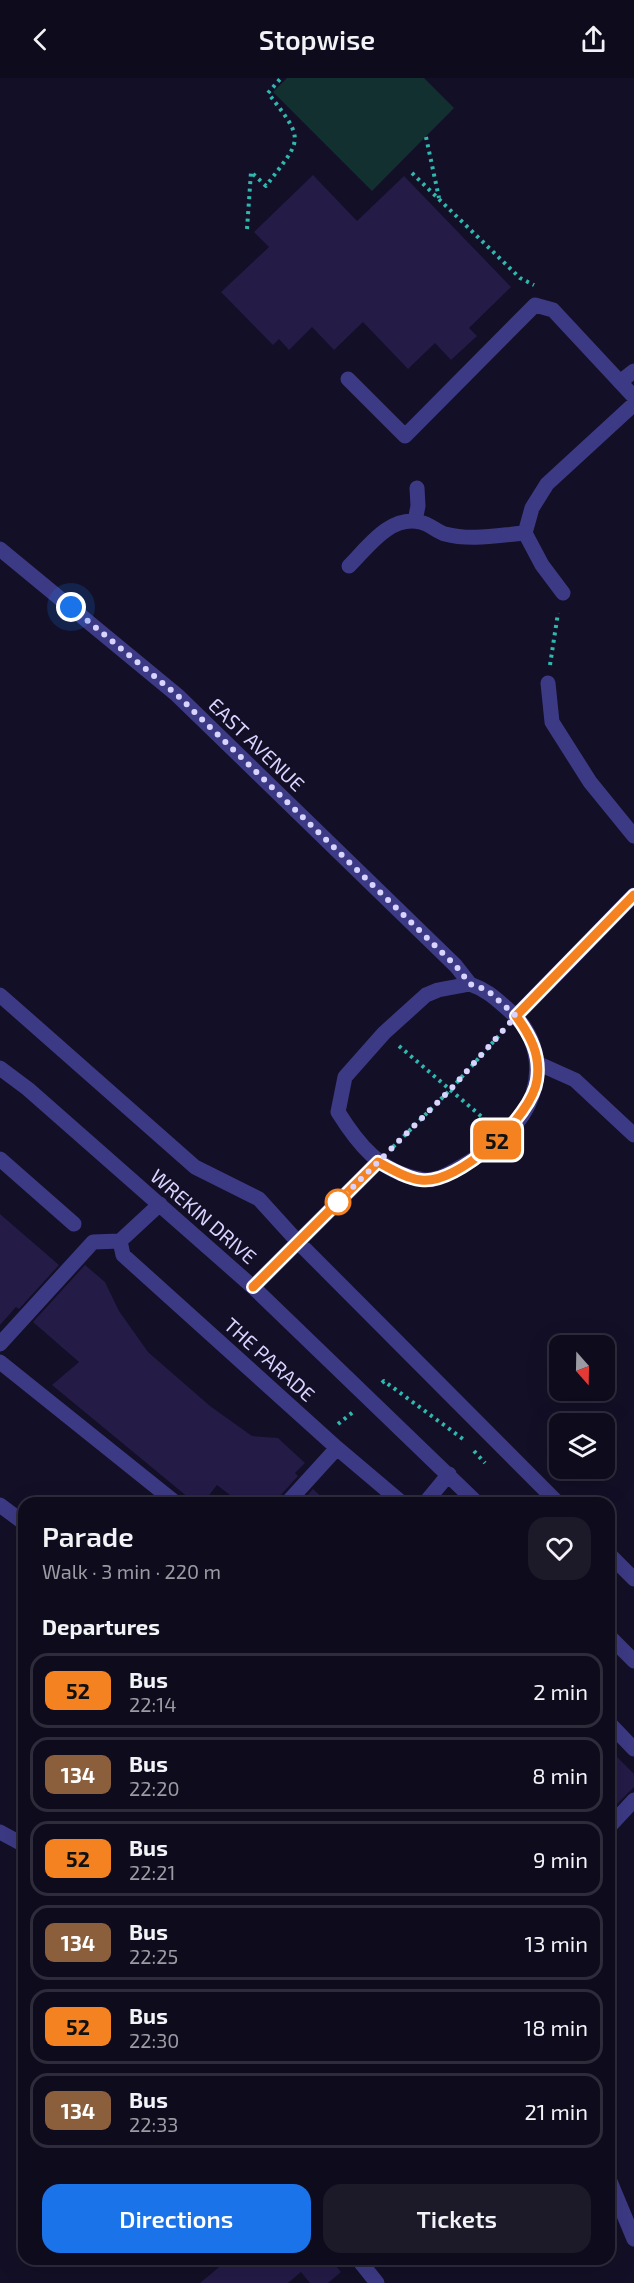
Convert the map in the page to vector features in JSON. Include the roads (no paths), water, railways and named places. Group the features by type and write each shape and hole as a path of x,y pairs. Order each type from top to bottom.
{"street":[{"path":"348,379 405,436 535,305 552,310 634,397"},
{"path":"620,382 634,371"},
{"path":"563,593 542,565 525,533 532,508 547,484 634,404"},
{"path":"416,521 417,488"},
{"path":"349,566 390,526 410,519 424,522 444,534 471,537 525,533"},
{"name":"EAST AVENUE","path":"0,549 177,695 456,966 470,984"},
{"path":"548,683 552,722 590,782 634,836"},
{"path":"516,1016 634,895"},
{"path":"470,984 487,990 516,1016 527,1031 536,1049 537,1081 521,1116 476,1158 443,1177 422,1180 394,1171 378,1162 350,1132 338,1112 345,1077 384,1033 426,995 438,990 470,984"},
{"path":"0,995 195,1167 260,1199 298,1242 552,1497"},
{"path":"537,1063 575,1080 634,1135"},
{"name":"WREKIN DRIVE","path":"0,1068 160,1204 253,1287 471,1497"},
{"path":"0,1159 74,1224"},
{"path":"253,1287 378,1162"},
{"path":"0,1344 93,1242 120,1240 160,1204"},
{"name":"THE PARADE","path":"120,1240 123,1255 337,1448 395,1497"},
{"path":"0,1362 169,1497"},
{"path":"292,1497 337,1448"},
{"path":"429,1497 449,1474"},
{"path":"0,1505 18,1518"},
{"path":"615,1560 634,1579"},
{"path":"615,1642 634,1661"},
{"path":"615,1729 634,1749"},
{"path":"615,1821 634,1800"},
{"path":"0,1832 18,1842"},
{"path":"615,2193 634,2239"},
{"path":"362,2265 377,2283"}]}
